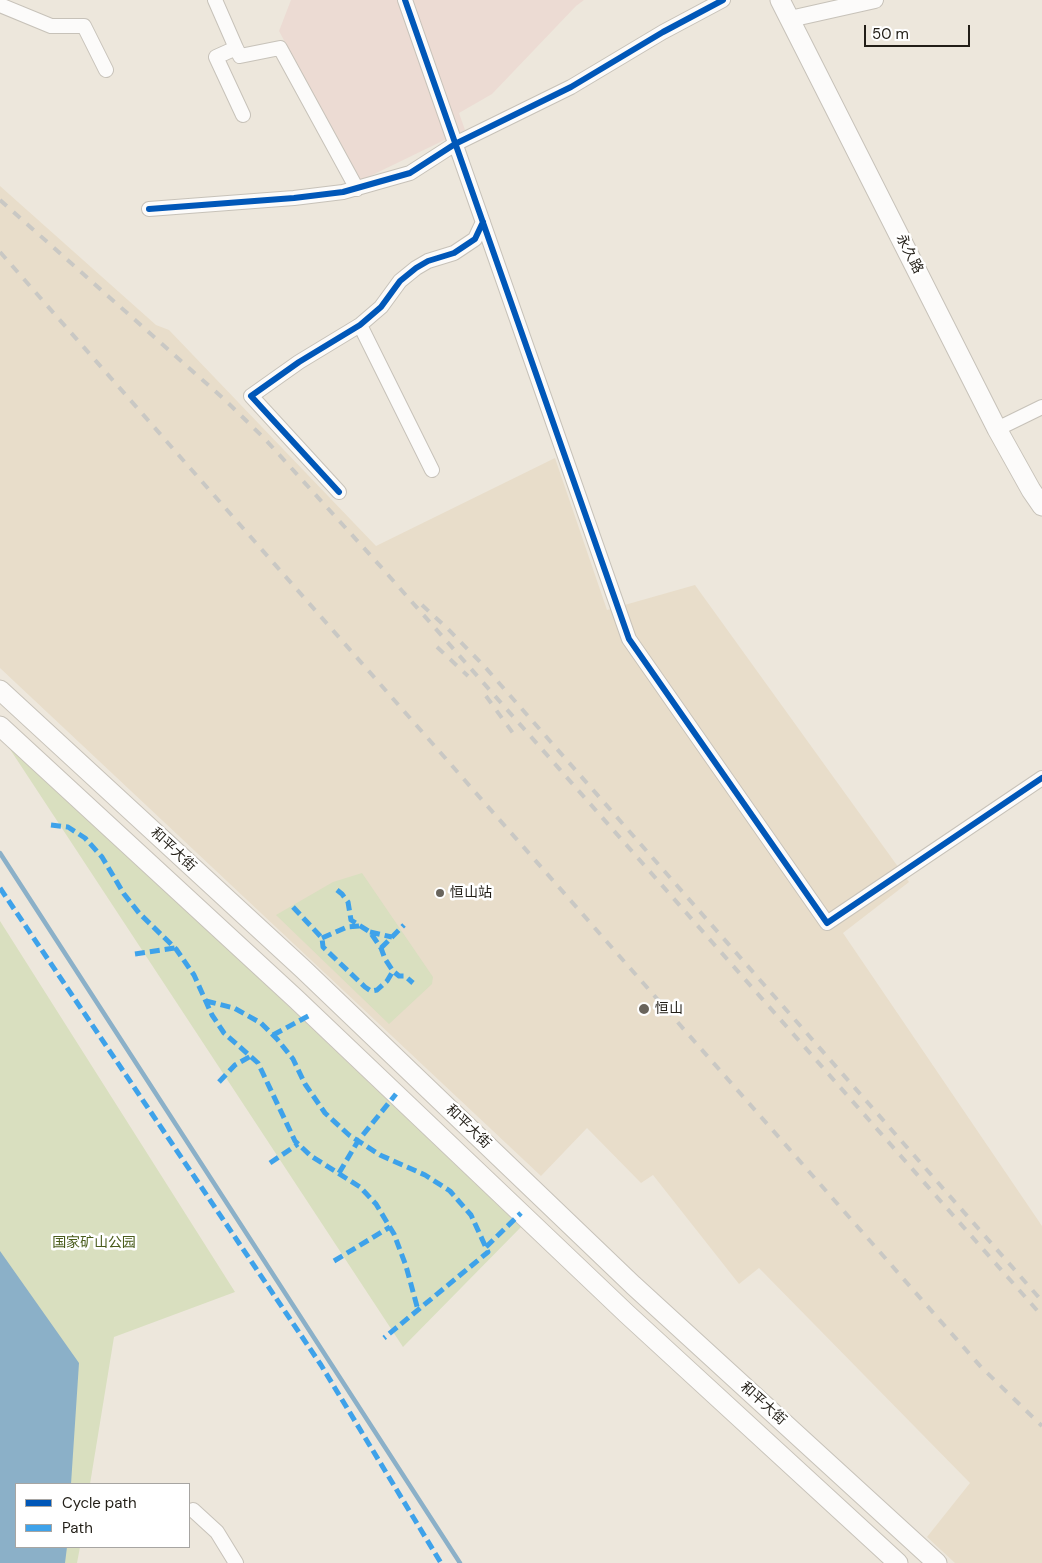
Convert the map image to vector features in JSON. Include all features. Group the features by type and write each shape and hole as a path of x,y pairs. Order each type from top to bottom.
{"main road":[{"name":"永久路","path":"780,0 997,429 1042,506"},
{"name":"和平大街","path":"0,690 303,969 633,1285 937,1563"},
{"name":"和平大街","path":"0,726 307,1009 627,1314 898,1563"}],"street":[{"path":"215,0 240,56 280,48 356,189"},
{"path":"404,0 629,639 827,923 1042,778"},
{"path":"149,209 294,198 356,189 410,173 455,144 571,87 663,32 723,0"},
{"path":"790,19 876,0"},
{"path":"0,4 51,26 84,26 106,70"},
{"path":"236,48 216,57 243,115"},
{"path":"339,492 251,396 299,362 360,325 381,307 400,281 416,268 454,253 475,239 483,222"},
{"path":"360,325 432,470"},
{"path":"997,429 1042,407"},
{"path":"193,1510 217,1532 236,1563"}],"shaded area":[{"path":"291,0 584,0 576,6 492,94 459,113 465,130 360,181 279,31"},
{"path":"0,186 156,325 169,330 376,546 555,458 607,610 695,585 909,882 843,933 1042,1226 1042,1563 955,1563 927,1537 970,1483 759,1268 739,1284 653,1175 641,1183 587,1128 541,1176 0,668"}],"green space":[{"path":"0,732 521,1227 403,1347 0,734"},
{"path":"362,873 433,977 432,984 389,1024 276,915 333,882"},
{"name":"国家矿山公园","path":"0,921 235,1292 114,1337 90,1483 15,1483 15,1548 80,1548 77,1563 0,1563"}],"water":[{"path":"0,1251 79,1363 71,1483 15,1483 15,1548 67,1548 65,1563 0,1563"}],"waterway":[{"path":"0,853 460,1563"}],"railway":[{"path":"0,200 225,400 264,438 382,568 1042,1316"},
{"path":"0,252 981,1367 1042,1426"},
{"path":"422,605 485,667 1042,1301"},
{"path":"437,647 468,676"},
{"path":"486,696 515,736"}],"marked path":[{"path":"51,825 68,827 85,838 102,857 124,894 139,913 176,949 194,975 212,1015 224,1033 258,1063 295,1141 311,1156 360,1187 376,1204 394,1234 406,1266 418,1310"},
{"path":"0,888 321,1365 441,1563"},
{"path":"337,890 348,902 351,920 370,932 393,971 399,976 405,976 413,983"},
{"path":"293,907 322,938 323,947 371,991 377,990 387,981 393,971"},
{"path":"381,948 404,925"},
{"path":"322,938 347,927 359,926"},
{"path":"370,932 392,937"},
{"path":"135,954 175,948"},
{"path":"206,1001 234,1008 261,1023 293,1059 305,1084 325,1113 349,1135 380,1155 425,1175 450,1191 471,1215 488,1252 384,1338"},
{"path":"273,1035 312,1014"},
{"path":"219,1082 235,1065 251,1056"},
{"path":"339,1173 358,1141 396,1094"},
{"path":"270,1163 298,1144"},
{"path":"486,1247 521,1213"},
{"path":"334,1261 390,1227"}],"cycle path":[{"path":"405,0 629,639 827,923 1042,778"},
{"path":"149,209 294,198 343,192 410,173 455,144 571,87 663,32 723,0"},
{"path":"339,492 251,396 299,362 360,325 381,307 400,281 416,268 428,261 454,253 475,239 483,222"}],"place":[{"name":"恒山站","path":"440,893"},
{"name":"恒山","path":"644,1009"}]}
